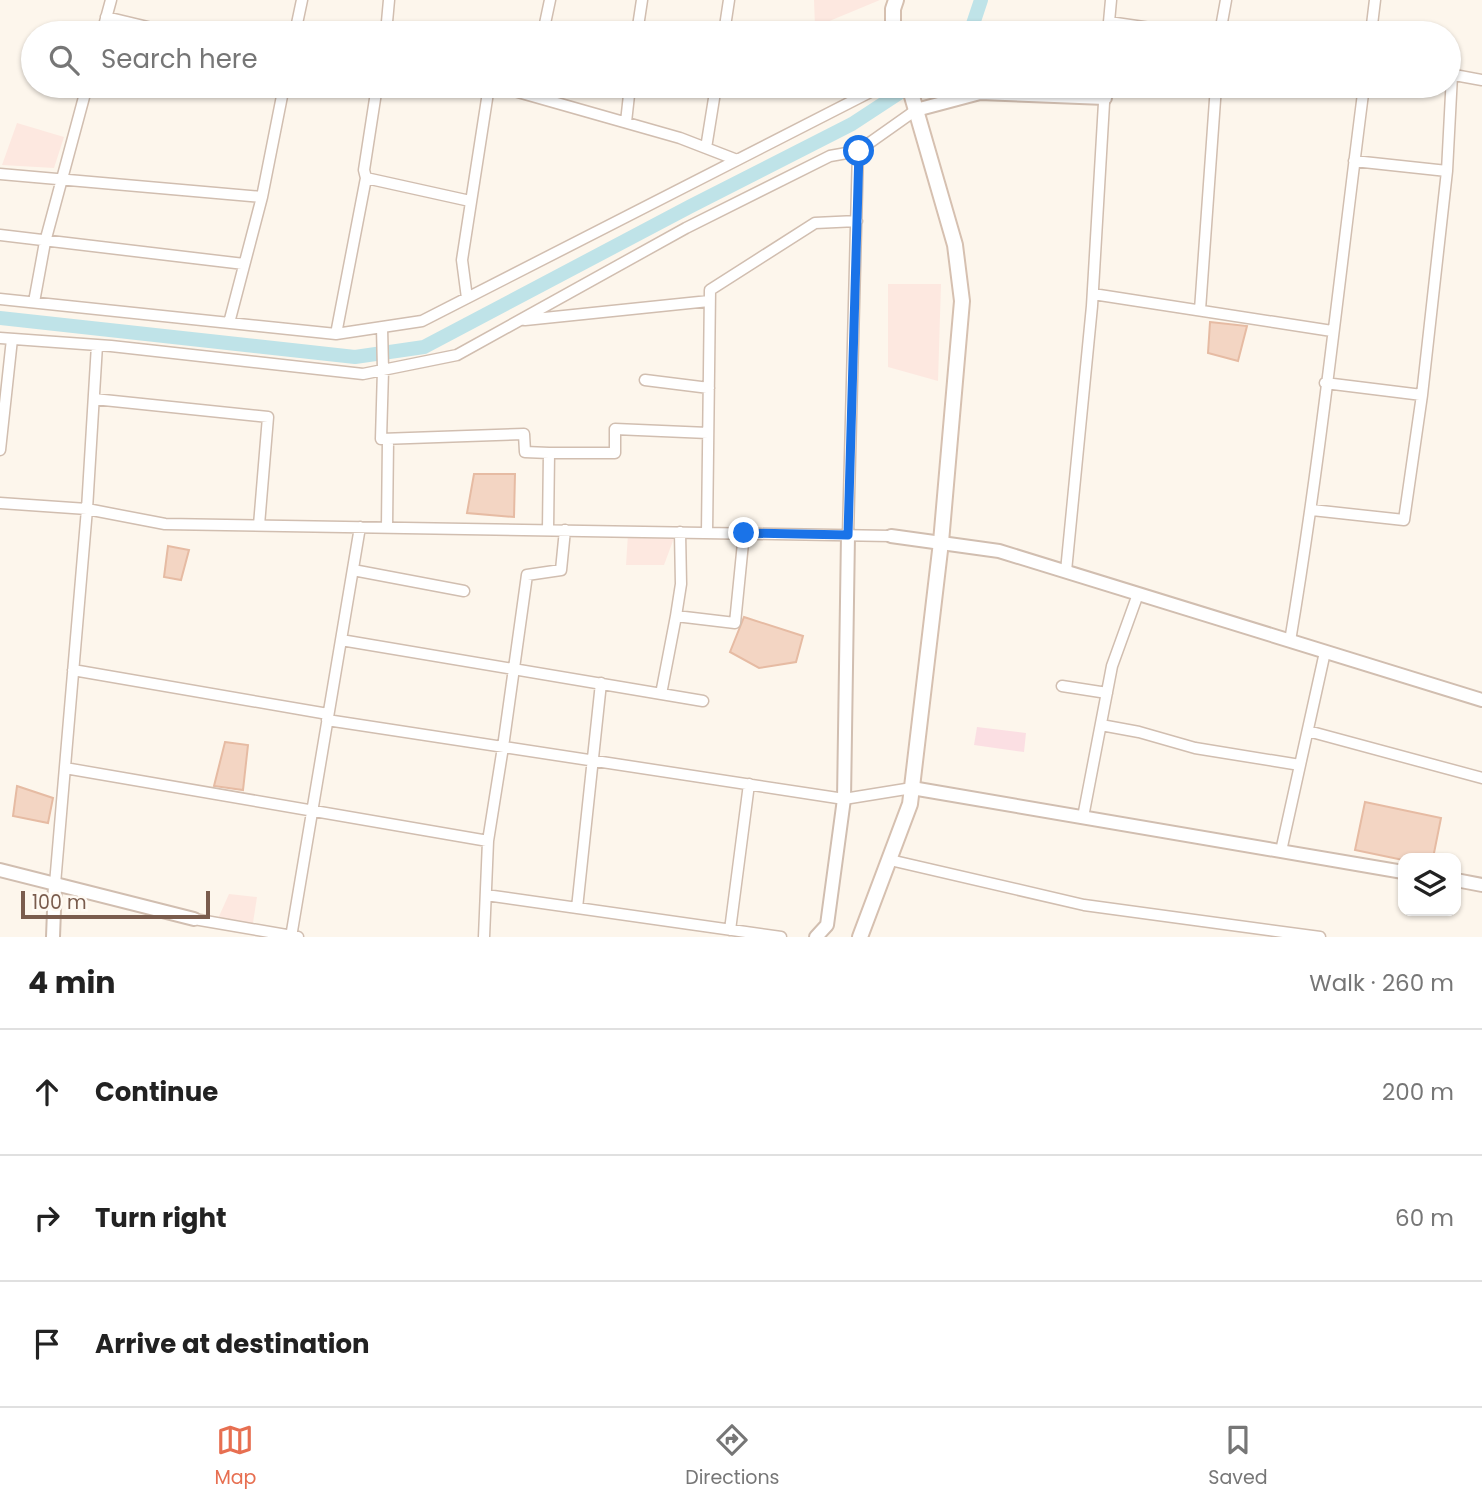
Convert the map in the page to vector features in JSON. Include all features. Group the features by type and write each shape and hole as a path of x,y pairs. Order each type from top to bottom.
{"main road":[{"path":"893,21 896,0"},
{"path":"860,937 910,804 941,542 962,301 955,245 912,98"}],"street":[{"path":"105,21 111,0"},
{"path":"298,21 302,0"},
{"path":"387,21 389,0"},
{"path":"546,21 550,0"},
{"path":"639,21 642,0"},
{"path":"726,21 729,0"},
{"path":"1110,21 1111,0"},
{"path":"1222,21 1226,0"},
{"path":"1372,21 1375,0"},
{"path":"106,17 123,21"},
{"path":"1461,77 1482,80"},
{"path":"34,302 45,242 84,98"},
{"path":"229,323 262,197 282,98"},
{"path":"336,334 366,178 364,170 375,98"},
{"path":"467,298 461,260 487,98"},
{"path":"552,98 737,160"},
{"path":"626,122 629,98"},
{"path":"706,148 714,98"},
{"path":"0,299 336,334 422,321 858,98"},
{"path":"0,338 97,345 363,374 457,355 686,228 806,167 830,156 859,151 916,110 961,98"},
{"path":"1066,571 1093,294 1105,98"},
{"path":"1200,310 1215,98"},
{"path":"1290,641 1312,510 1325,383 1362,98"},
{"path":"1312,510 1404,520 1423,395 1447,171 1450,98"},
{"path":"816,937 827,925 844,799 848,535 859,151"},
{"path":"1354,160 1447,171"},
{"path":"0,174 262,197"},
{"path":"366,178 470,201"},
{"path":"707,533 710,290 815,223 857,221"},
{"path":"0,235 244,264"},
{"path":"1093,294 1332,331"},
{"path":"519,320 709,301"},
{"path":"382,327 381,439 524,434 525,452 615,453 615,429 708,433"},
{"path":"0,450 12,339"},
{"path":"53,937 55,884 87,509 97,345"},
{"path":"645,380 709,388"},
{"path":"1325,383 1423,395"},
{"path":"94,399 268,417 258,525"},
{"path":"387,527 388,440"},
{"path":"548,530 550,453"},
{"path":"0,503 87,509 165,524 848,535 891,536 941,542 999,551 1482,700"},
{"path":"0,870 194,919 293,937 360,527"},
{"path":"484,937 488,841 527,575 561,570 565,530"},
{"path":"660,694 681,584 680,532"},
{"path":"676,616 735,623 744,533"},
{"path":"353,570 464,591"},
{"path":"1083,817 1111,666 1138,594"},
{"path":"341,640 703,701"},
{"path":"1281,851 1325,652"},
{"path":"73,670 503,747 749,785 844,799 912,788 1398,871"},
{"path":"577,908 601,683"},
{"path":"1062,686 1107,693"},
{"path":"1101,724 1195,748 1300,765"},
{"path":"1308,732 1482,778"},
{"path":"65,768 488,841"},
{"path":"730,930 749,785"},
{"path":"890,860 1084,905 1320,937"},
{"path":"1461,881 1482,885"},
{"path":"486,895 781,937"}],"shaded area":[{"path":"814,0 880,0 829,21 815,21"},
{"path":"17,123 64,137 54,168 2,165"},
{"path":"888,284 941,284 938,381 888,367"},
{"path":"628,534 674,538 664,565 626,565"},
{"path":"977,727 1026,733 1024,752 974,745"},
{"path":"229,894 257,897 252,929 216,923"}],"building":[{"path":"1210,322 1247,326 1238,361 1208,353"},
{"path":"474,474 515,474 514,517 467,513"},
{"path":"168,546 189,550 181,580 164,577"},
{"path":"744,617 803,636 796,662 759,668 730,652"},
{"path":"225,742 248,745 243,790 214,786"},
{"path":"17,786 53,798 48,823 13,816"},
{"path":"1365,802 1441,818 1434,853 1398,853 1398,859 1355,850"}],"waterway":[{"path":"974,21 981,0"},
{"path":"0,318 355,357 424,347 852,124 892,98"}],"route":[{"path":"744,533 848,535 859,151"}]}
